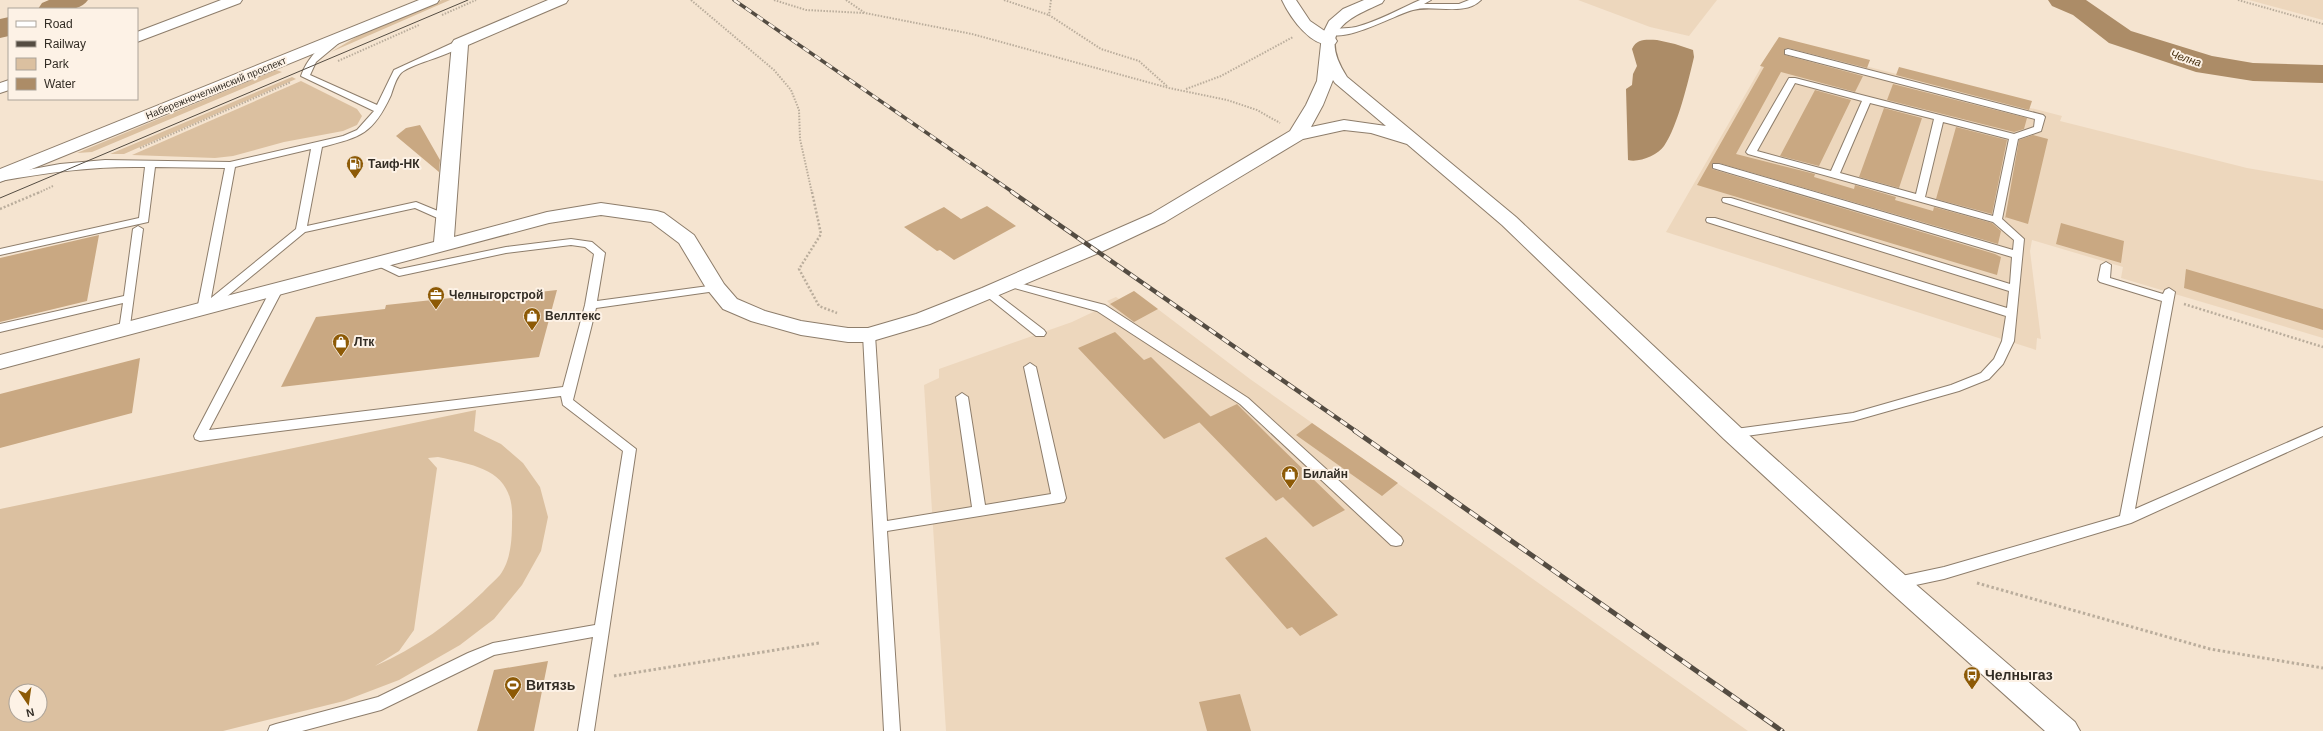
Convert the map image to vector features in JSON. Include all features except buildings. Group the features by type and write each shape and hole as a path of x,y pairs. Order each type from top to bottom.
{"street":[{"path":"138,37 236,0"},
{"name":"Набережночелнинский проспект","path":"0,164 407,0"},
{"name":"Набережночелнинский проспект","path":"0,177 432,0"},
{"path":"444,246 460,43 560,0"},
{"path":"1289,0 1296,15 1307,29 1330,37"},
{"path":"1298,135 1322,90 1329,61 1330,37 1335,23 1345,15 1377,0"},
{"path":"1329,61 1341,80 1509,221 1732,433 1897,583 2065,731"},
{"path":"0,362 380,264 547,218 601,209 657,217 687,239 716,288 730,304 758,316 801,328 848,336 869,335 923,319 989,293 1158,218 1298,135 1344,125 1373,128 1411,140"}],"lane":[{"path":"1330,37 1347,33 1427,0"},
{"path":"1409,7 1460,6 1477,0"},
{"path":"345,35 316,56 307,66 305,76 379,110"},
{"path":"0,177 60,167 105,163 150,165 230,165 356,135 366,129 379,110 397,72 460,43"},
{"path":"1732,433 1853,417 1955,388 1985,376 1999,361 2008,341 2012,314 2019,239 1997,220 1751,152 1792,80 2014,137 2038,129 2040,117 1788,52"},
{"path":"1834,175 1868,99"},
{"path":"1920,198 1939,118"},
{"path":"1997,220 2014,137"},
{"path":"301,230 317,145"},
{"path":"0,252 144,220 150,165"},
{"path":"203,310 230,165"},
{"path":"1716,166 2018,255"},
{"path":"1727,200 2015,289"},
{"path":"203,310 301,230 416,205 446,218"},
{"path":"1711,220 2012,314"},
{"path":"125,330 138,229"},
{"path":"380,264 399,272 506,250 571,242 588,244 600,253 591,305 568,391 568,402 630,449 586,731"},
{"path":"2106,265 2104,280 2169,296 2126,519"},
{"path":"1011,284 1101,308 1244,400 1396,541"},
{"path":"591,305 716,288"},
{"path":"276,291 200,436 568,391"},
{"path":"989,293 1040,333"},
{"path":"0,328 129,298"},
{"path":"869,335 892,731"},
{"path":"880,527 1059,498 1030,367"},
{"path":"962,397 979,511"},
{"path":"1897,583 1944,573 2126,519 2323,431"},
{"path":"276,731 381,703 492,649 601,630"}],"path":[{"path":"437,18 476,0"},
{"path":"691,0 774,70 791,90 799,110 800,139 821,234 799,269 819,306 848,317 848,336"},
{"path":"774,0 783,5 812,11 865,13 972,34 1169,88 1186,89 1272,117 1298,135"},
{"path":"846,0 865,13"},
{"path":"1004,0 1049,15 1101,49 1139,61 1169,88"},
{"path":"1049,15 1051,0"},
{"path":"2238,0 2323,24"},
{"path":"105,163 423,24"},
{"path":"1186,89 1221,76 1307,29"},
{"path":"0,209 56,185"},
{"path":"2169,296 2323,347"},
{"path":"1944,573 2210,649 2323,668"},
{"path":"594,679 772,652 819,643"}],"shaded area":[{"path":"1578,0 1717,0 1689,36 1650,27"},
{"path":"2249,0 2323,0 2323,20"},
{"path":"1775,43 2062,116 2060,121 2247,168 2323,181 2323,338 2121,278 2123,267 2032,240 2030,251 2041,339 2037,338 2036,350 1666,232"},
{"path":"1134,291 1250,379 1748,731 946,731 924,385 939,378 939,369 1072,322 1110,304 1107,301 1116,297 1119,299"}],"green space":[{"path":"442,0 450,0 331,52 363,33"},
{"path":"276,70 282,72 92,152 77,153"},
{"path":"292,77 296,79 124,154 110,154"},
{"path":"301,81 357,109 362,116 357,125 343,131 284,142 233,156 215,158 132,155"},
{"path":"476,410 474,431 501,444 523,463 540,487 548,517 541,551 522,585 494,619 460,645 399,680 344,701 223,731 0,731 0,509","holes":["438,457 481,468 492,474 501,481 508,492 511,505 512,535 507,563 500,575 471,603 446,624 419,643 375,666 399,651 414,630 437,468 428,458"]}],"water":[{"path":"1657,40 1693,50 1694,57 1692,67 1674,127 1664,146 1648,158 1632,161 1628,160 1626,89 1632,85 1633,74 1637,66 1632,49 1639,41"}],"waterway":[{"name":"Челна","path":"54,8 74,0"},
{"name":"Челна","path":"2062,0 2083,9 2120,37 2207,65 2253,72 2323,74"},
{"name":"Челна","path":"0,29 8,26"}],"tram line":[{"path":"0,198 468,0"}],"railway":[{"path":"734,0 1014,193"},
{"path":"1012,192 1357,432"},
{"path":"1355,431 1782,731"}],"place":[{"name":"Таиф-НК","path":"355,179"},
{"name":"Челныгорстрой","path":"436,310"},
{"name":"Веллтекс","path":"532,331"},
{"name":"Лтк","path":"341,357"},
{"name":"Билайн","path":"1290,489"},
{"name":"Челныгаз","path":"1972,690"},
{"name":"Витязь","path":"513,700"}]}
